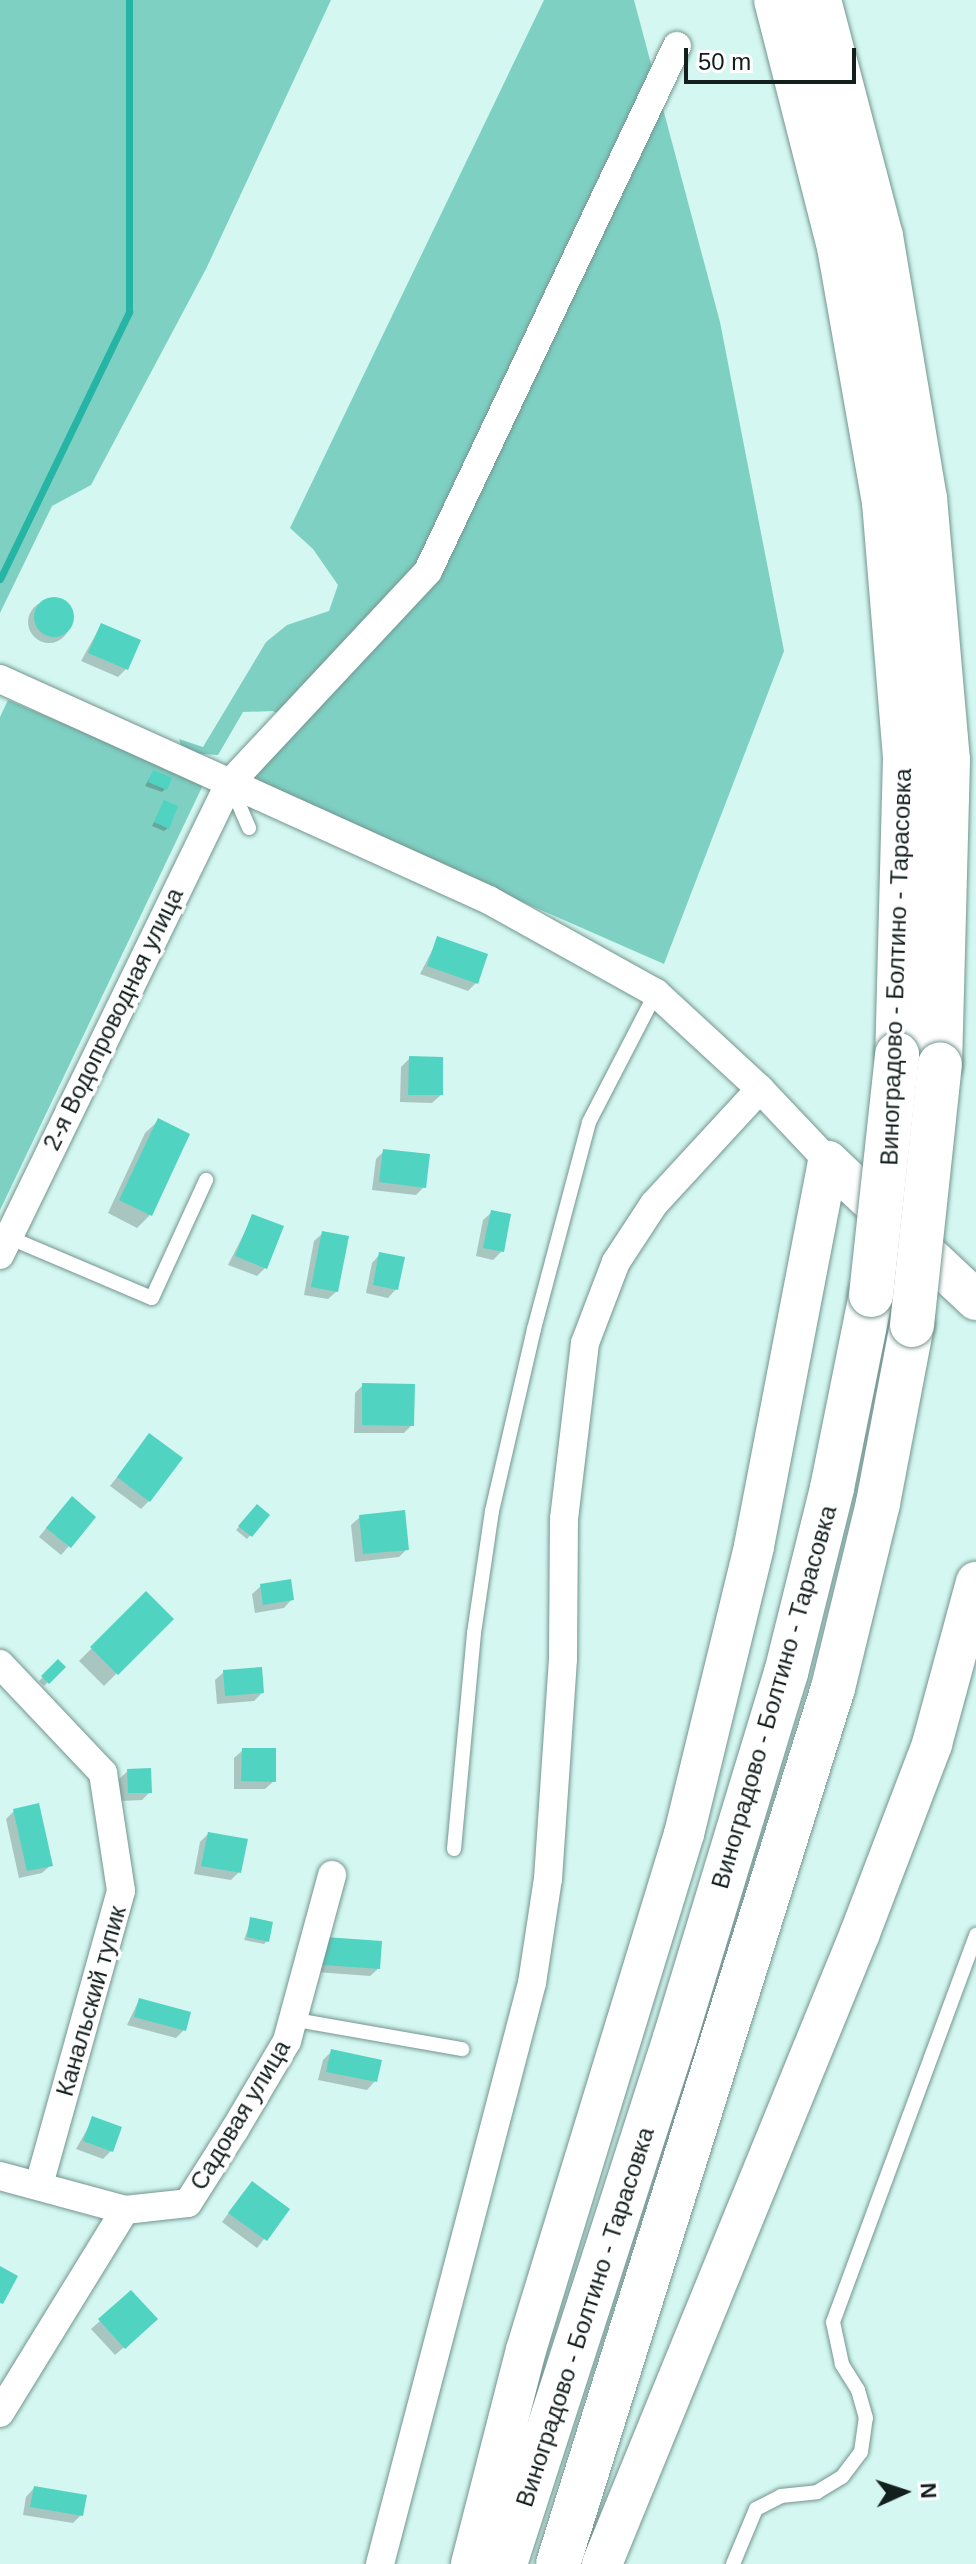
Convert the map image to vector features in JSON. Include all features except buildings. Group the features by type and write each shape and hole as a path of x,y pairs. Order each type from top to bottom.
{"main road":[{"name":"Виноградово - Болтино - Тарасовка","path":"505,2564 675,2038 786,1673 832,1488 871,1295 897,1054 905,757 884,502 839,247 776,0"},
{"name":"Виноградово - Болтино - Тарасовка","path":"558,2564 833,1688 878,1503 912,1325 940,1064 948,760 925,498 881,236 819,0"}],"street":[{"name":"2-я Водопроводная улица","path":"4,1246 229,784 428,571 677,46"},
{"path":"0,679 489,900 656,993 760,1089 828,1161 976,1300"},
{"path":"380,2564 532,1983 548,1879 563,1659 564,1519 585,1343 616,1262 654,1204 760,1089"},
{"path":"471,2564 526,2350 684,1834 754,1546 828,1161"},
{"path":"602,2564 899,1831 932,1744 976,1582"},
{"name":"Канальский тупик","path":"0,1664 103,1773 121,1891 39,2185"},
{"name":"Садовая улица","path":"125,2210 188,2203 287,2041 332,1875"},
{"path":"0,2176 125,2210 0,2413"}],"lane":[{"path":"229,784 249,828"},
{"path":"454,1849 474,1633 490,1526 534,1329 589,1122 656,993"},
{"path":"4,1246 152,1298 206,1180"},
{"path":"733,2564 756,2509 781,2496 817,2492 842,2477 861,2452 866,2418 858,2390 842,2364 833,2322 976,1935"},
{"path":"291,2019 462,2049"}],"green space":[{"path":"0,0 331,0 207,267 91,485 52,506 0,613"},
{"path":"544,0 634,0 720,322 784,651 664,964 266,789 253,773 295,723 273,711 243,712 218,755 183,753 179,739 203,747 266,642 287,625 329,611 338,585 313,549 290,528"},
{"path":"8,700 204,783 0,1210 0,717"}],"waterway":[{"path":"0,579 129,312 129,0"}]}
